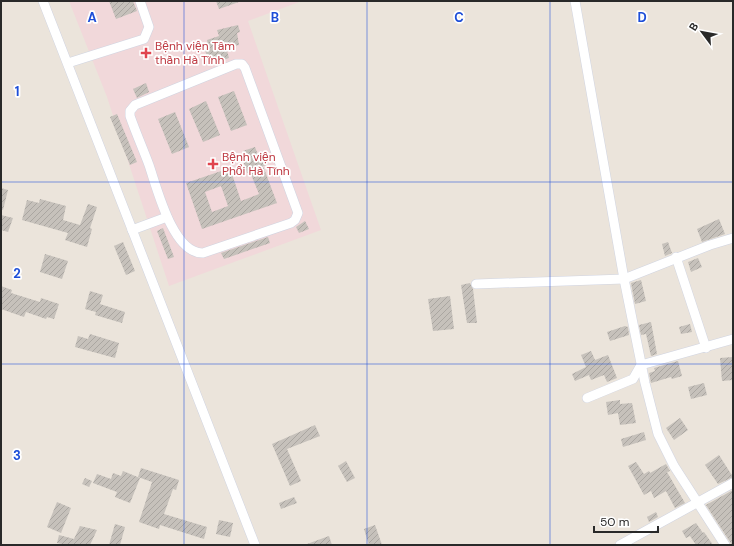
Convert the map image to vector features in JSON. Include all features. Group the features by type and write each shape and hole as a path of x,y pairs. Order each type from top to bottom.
{"street":[{"path":"43,1 255,545"},
{"path":"68,63 144,39 148,33 149,27 140,1"},
{"path":"575,1 624,279 641,365 658,434 674,466 725,545"},
{"path":"236,64 242,64 245,68 298,210 297,216 291,223 198,253 186,246 167,216 130,116 131,108 135,105 236,64"},
{"path":"132,230 167,216"},
{"path":"476,284 624,279 676,257 733,238"},
{"path":"676,257 706,348"},
{"path":"587,398 633,379 641,365 706,348 733,339"},
{"path":"620,545 733,483"}],"shaded area":[{"name":"Bệnh viện Phổi Hà Tĩnh","path":"69,1 302,1 248,21 321,230 169,286 107,97"}],"building":[{"path":"109,1 133,1 137,11 116,19"},
{"path":"216,1 238,1 239,2 219,9"},
{"path":"238,25 240,32 237,33 239,45 226,47 229,58 210,65 204,47 208,45 207,40 219,36 217,30"},
{"path":"146,83 149,92 137,98 133,89"},
{"path":"234,91 247,125 231,131 218,97"},
{"path":"206,101 220,135 203,142 189,109"},
{"path":"175,112 189,147 172,154 158,119"},
{"path":"117,114 137,162 130,165 110,117"},
{"path":"255,147 258,155 262,153 267,165 263,166 277,203 202,229 186,183 230,168 241,201 259,194 250,172 247,173 243,160 246,159 243,151","holes":["221,186 228,206 212,212 205,192"]},
{"path":"1,188 8,190 3,210 1,209"},
{"path":"40,199 66,206 63,220 80,225 88,204 97,207 90,228 92,229 87,247 65,240 68,233 22,220 27,200 39,203"},
{"path":"1,215 13,218 8,232 1,230"},
{"path":"719,219 725,234 702,242 697,229"},
{"path":"305,221 309,229 299,233 296,227"},
{"path":"163,228 174,257 168,259 157,231"},
{"path":"268,237 270,243 224,259 221,253"},
{"path":"123,242 135,271 126,275 114,246"},
{"path":"668,242 672,253 665,256 662,244"},
{"path":"45,254 68,261 62,279 40,272"},
{"path":"698,258 702,267 691,272 688,262"},
{"path":"641,280 646,301 635,304 631,283"},
{"path":"470,283 473,289 477,323 467,323 461,285"},
{"path":"1,286 12,290 11,293 40,302 41,298 59,304 54,319 47,317 46,319 26,312 24,317 1,309"},
{"path":"90,291 103,295 100,304 125,312 122,323 95,315 96,312 85,309"},
{"path":"450,296 454,329 433,331 428,299"},
{"path":"651,322 657,354 651,356 646,334 641,335 639,325"},
{"path":"690,324 692,332 681,334 679,327"},
{"path":"625,326 628,327 629,335 610,341 607,332"},
{"path":"90,334 119,343 115,358 75,347 78,336 88,339"},
{"path":"591,351 595,360 608,355 617,378 607,382 604,375 591,380 589,375 575,381 572,374 586,367 581,355"},
{"path":"733,357 733,380 722,381 720,358"},
{"path":"678,361 682,376 672,379 671,377 651,383 649,373 655,371 654,368"},
{"path":"704,383 707,395 691,399 688,387"},
{"path":"620,400 620,404 632,403 636,423 620,425 618,413 608,415 606,402"},
{"path":"680,418 688,430 674,440 666,428"},
{"path":"315,425 320,436 287,449 301,481 290,486 272,444"},
{"path":"644,432 646,440 623,447 621,439"},
{"path":"719,455 733,477 718,484 705,465"},
{"path":"346,461 355,478 347,482 338,466"},
{"path":"636,462 644,474 649,471 650,473 666,464 670,471 667,472 685,503 675,508 666,491 654,498 651,491 644,495 628,466"},
{"path":"141,468 179,480 176,490 173,489 164,514 207,527 204,539 160,525 159,529 139,522 152,482 138,477"},
{"path":"123,471 140,478 130,503 115,497 117,492 93,483 97,474 111,479 113,473 121,476"},
{"path":"85,478 92,481 89,487 82,484"},
{"path":"733,490 733,545 732,545 706,505"},
{"path":"294,497 297,503 281,509 279,503"},
{"path":"57,502 71,508 61,533 47,527"},
{"path":"656,512 658,517 649,522 647,517"},
{"path":"219,520 233,523 230,537 216,534"},
{"path":"696,523 713,545 696,545 690,536 686,538 682,531"},
{"path":"115,524 125,527 120,545 109,545"},
{"path":"375,525 382,545 369,545 364,529"},
{"path":"80,526 97,530 90,545 67,545 57,543 59,535 74,539"},
{"path":"329,536 332,545 307,545 307,544"}],"place":[{"name":"Bệnh viện Tâm thần Hà Tĩnh","path":"146,53"},
{"name":"Bệnh viện Phổi Hà Tĩnh","path":"213,164"}]}
